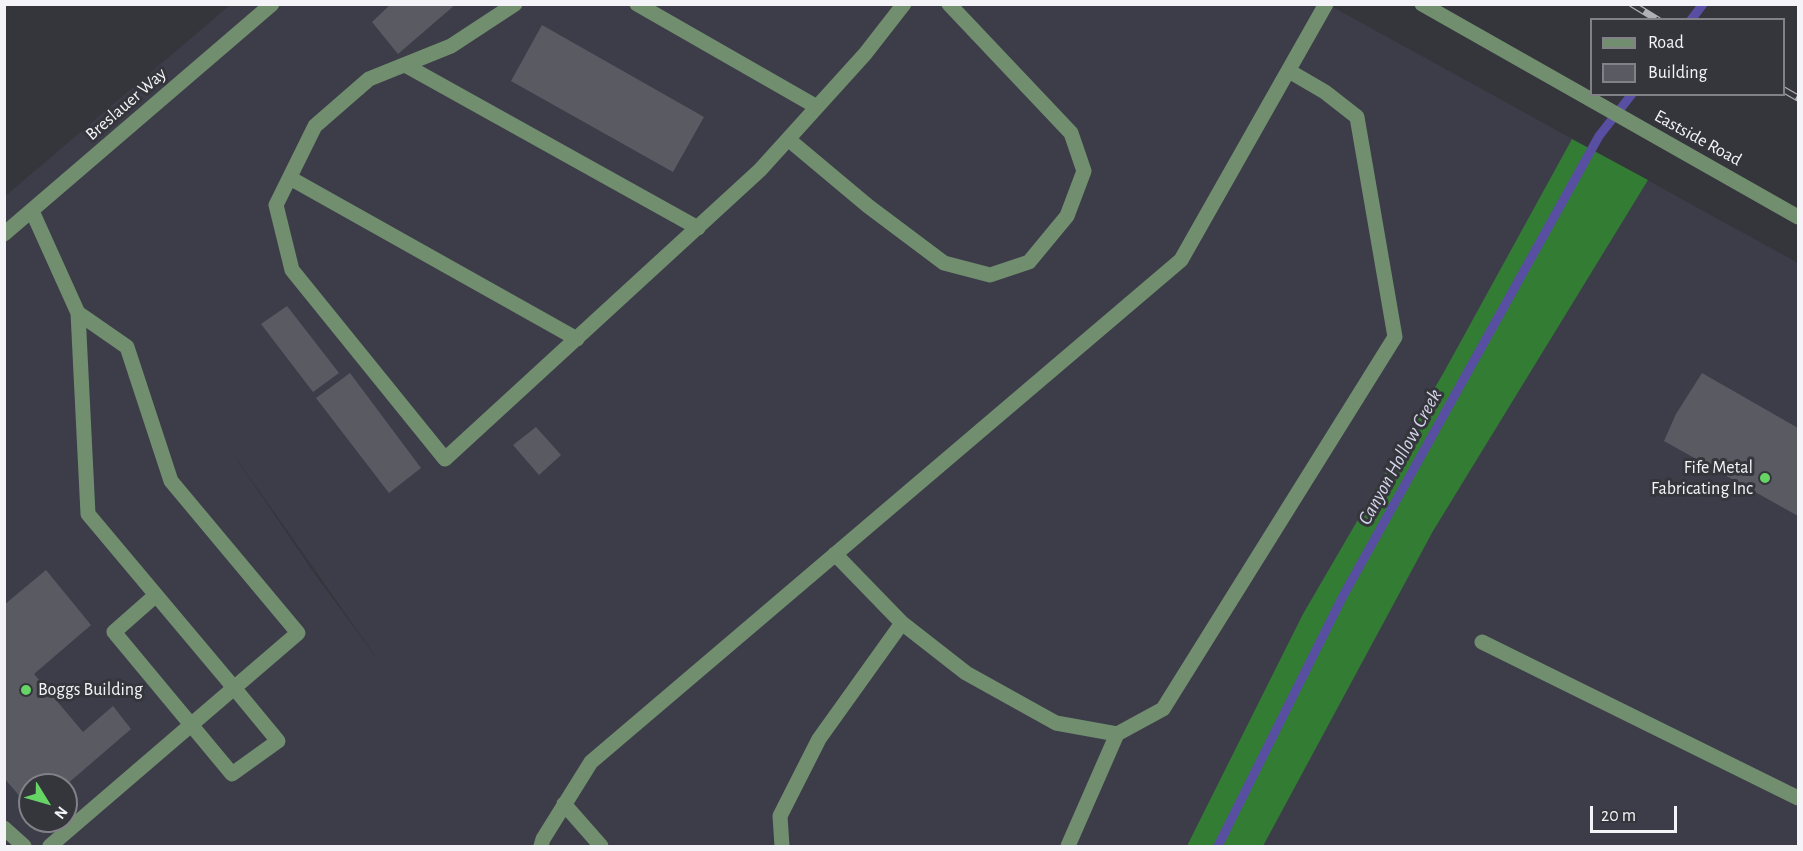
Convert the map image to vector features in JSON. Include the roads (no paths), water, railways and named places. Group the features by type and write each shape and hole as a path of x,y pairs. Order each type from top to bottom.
{"street":[{"name":"Breslauer Way","path":"4,234 272,4"},
{"path":"514,4 451,46 369,79 315,126 276,205 292,270 445,459 760,170 865,54 904,4"},
{"path":"637,4 817,107"},
{"path":"788,140 868,206 944,263 990,275 1029,262 1067,216 1084,171 1071,133 948,4"},
{"path":"541,846 591,762 1181,260 1326,4"},
{"name":"Eastside Road","path":"1422,4 1798,217"},
{"path":"405,65 698,228"},
{"path":"1068,846 1117,734 1163,709 1395,337 1357,117 1325,92 1289,70"},
{"path":"290,178 577,339"},
{"path":"32,211 78,313 88,514 235,689 278,741 232,774 114,632 156,595"},
{"path":"50,846 298,633 171,481 127,347 78,313"},
{"path":"835,554 902,623 966,673 1056,723 1117,734"},
{"path":"782,846 780,816 819,740 902,623"},
{"path":"1482,642 1798,798"},
{"path":"564,804 601,846"},
{"path":"4,828 24,846"}],"waterway":[{"name":"Canyon Hollow Creek","path":"1692,18 1703,4"},
{"name":"Canyon Hollow Creek","path":"1218,846 1343,596 1599,136 1630,96"}],"railway":[{"path":"1632,4 1655,18"},
{"path":"1785,91 1798,98"}],"place":[{"name":"Fife Metal Fabricating Inc","path":"1765,478"},
{"name":"Boggs Building","path":"26,690"}]}
